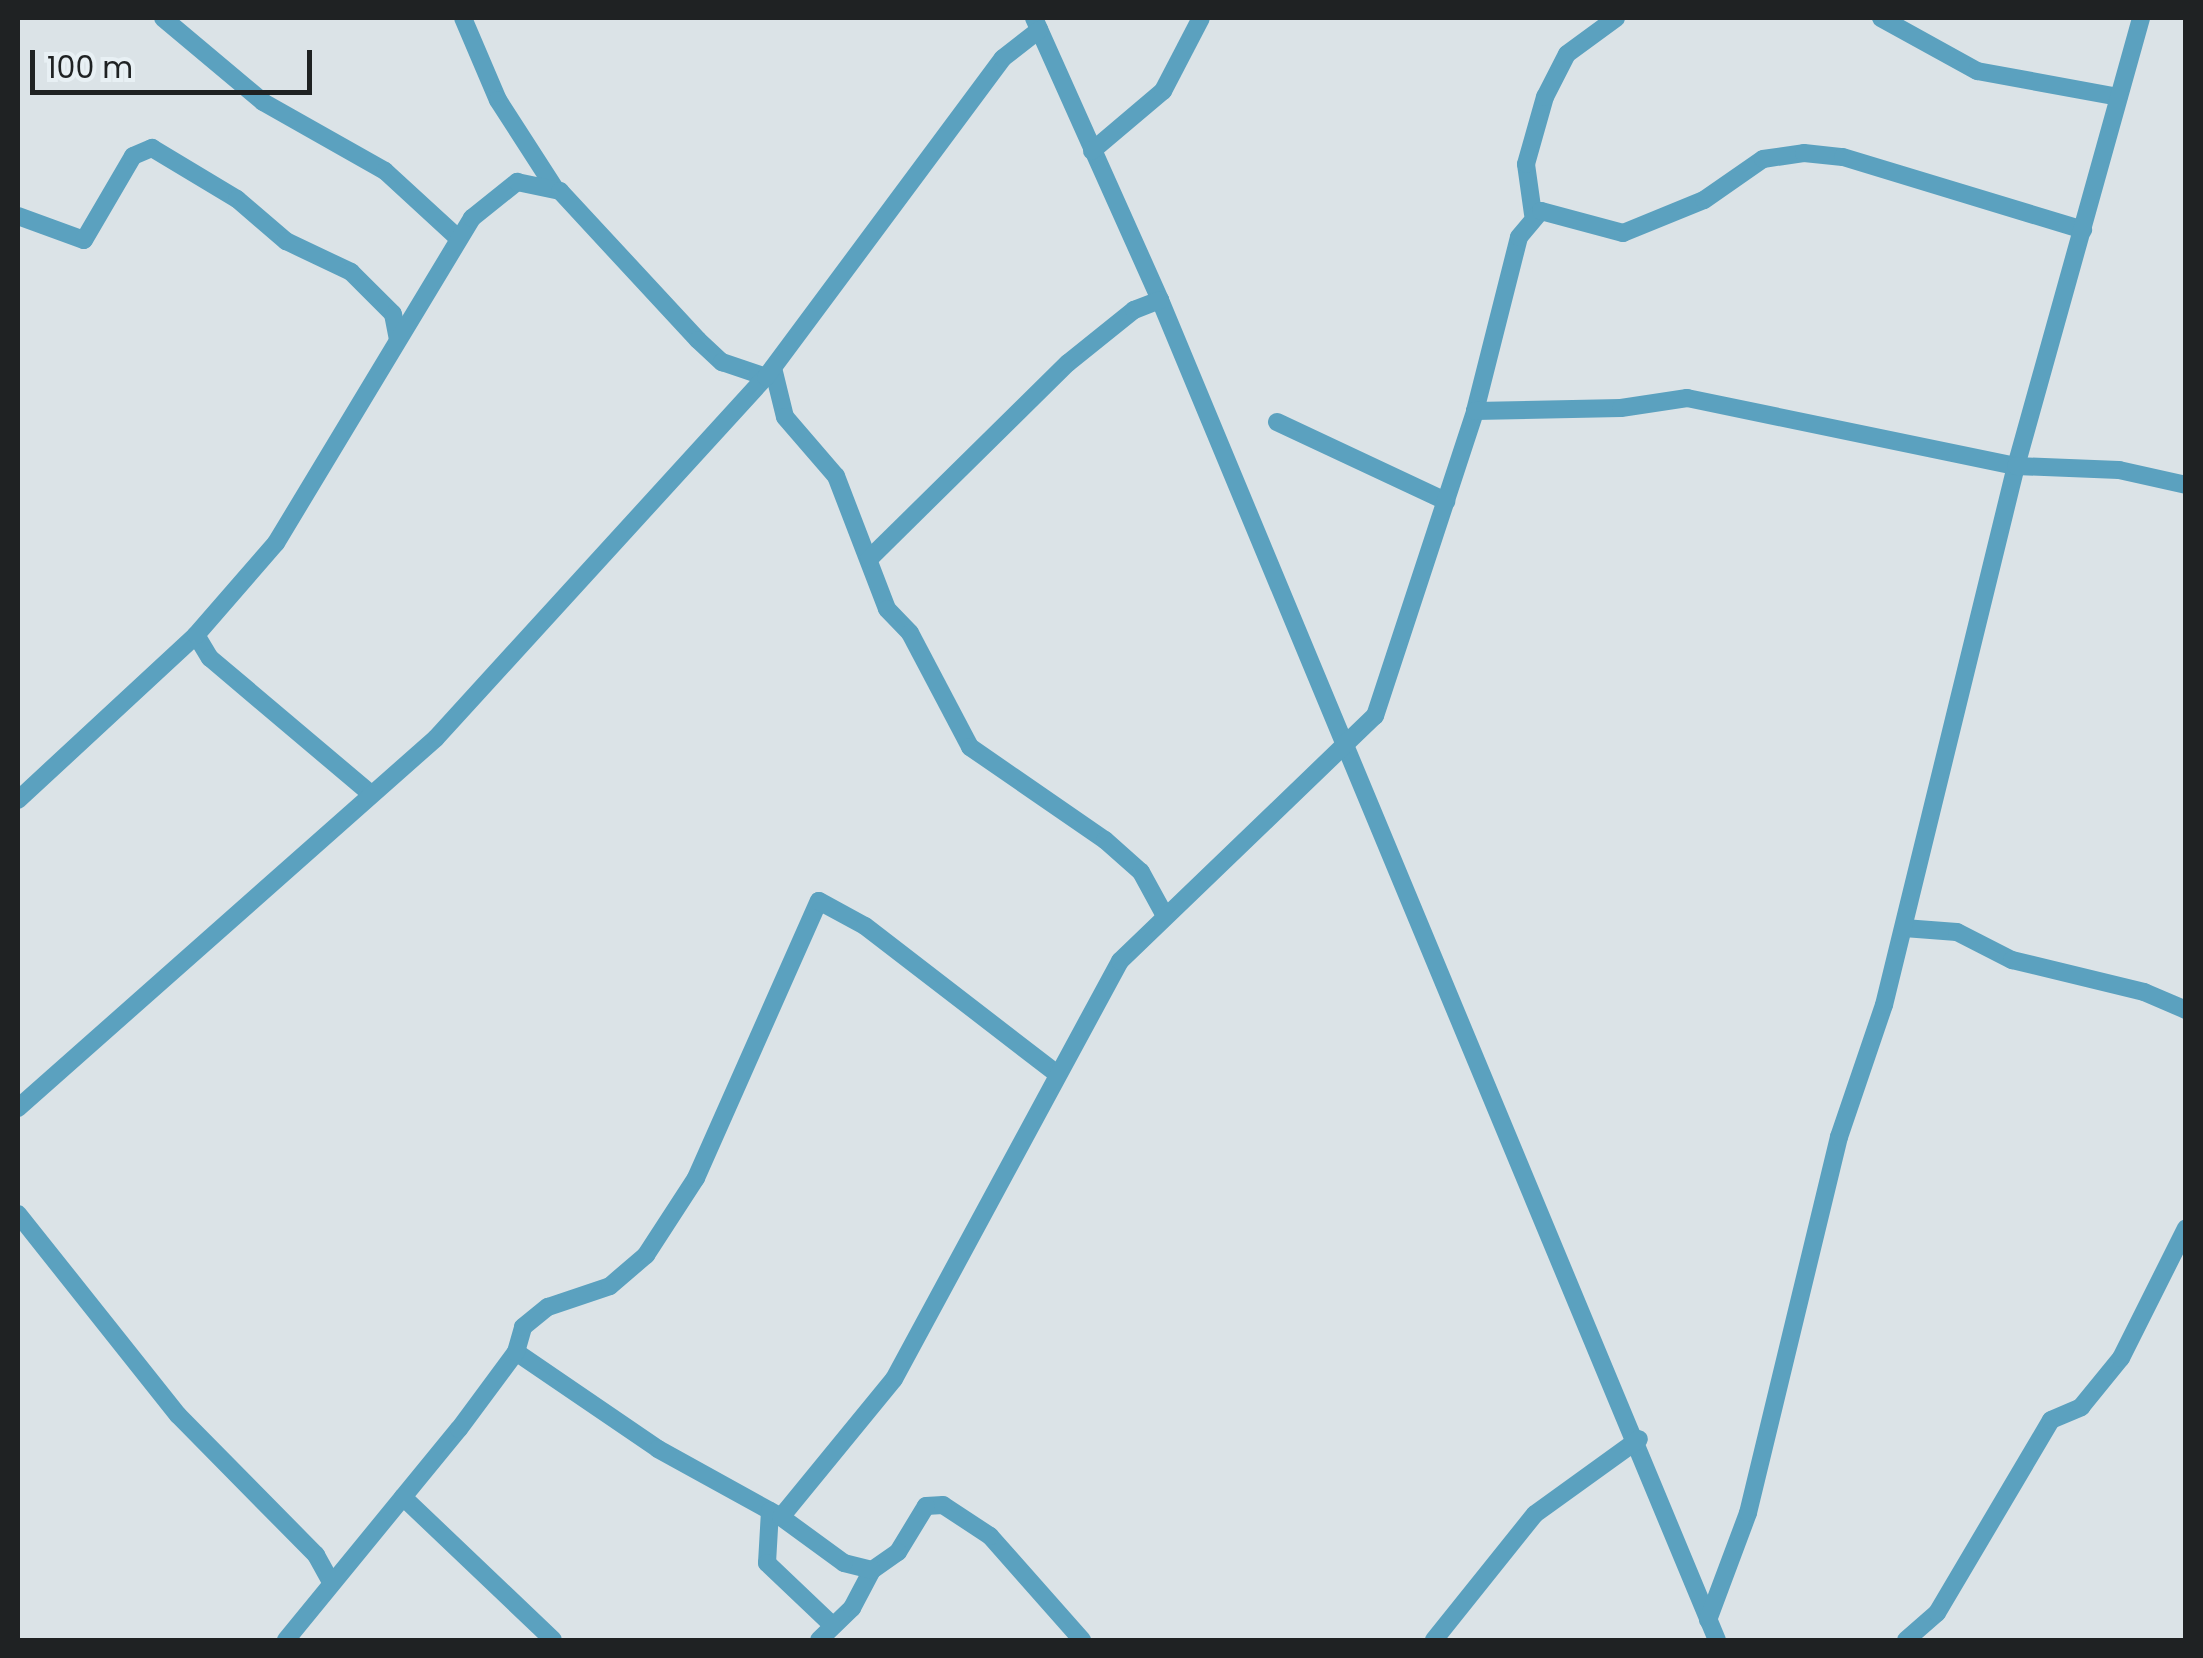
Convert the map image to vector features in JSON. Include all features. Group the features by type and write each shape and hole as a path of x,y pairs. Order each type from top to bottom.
{"street":[{"path":"164,18 263,102 385,171 454,231"},
{"path":"463,18 530,152 554,187 722,362 770,373"},
{"path":"1092,150 1163,92 1201,18"},
{"path":"830,1622 774,1574 765,1555 776,1514 894,1380 1120,961 1164,914 1348,748 1375,716 1392,674 1474,411 1515,250 1534,214 1526,164 1545,97 1568,54 1616,18"},
{"path":"1881,18 1977,71 2119,97"},
{"path":"1708,1620 1734,1564 1839,1138 1904,928 2016,466 2141,18"},
{"path":"18,1108 436,738 770,373 1003,58 1036,24 1160,300 1638,1439 1717,1640"},
{"path":"18,216 53,235 84,240 133,156 152,148 237,198 286,241 351,272 393,314 398,339"},
{"path":"18,800 196,635 293,520 414,318 454,231 517,182 530,152"},
{"path":"1534,214 1622,232 1704,200 1763,159 1804,152 2083,230"},
{"path":"517,182 554,187"},
{"path":"869,559 1068,362 1134,310 1160,300"},
{"path":"393,314 414,318"},
{"path":"770,373 785,417 836,476 887,609 910,633 970,747 1105,840 1140,872 1164,914"},
{"path":"1474,411 1620,408 1687,398 2016,466 2118,470 2186,485"},
{"path":"1277,422 1446,501"},
{"path":"196,635 210,658 371,794"},
{"path":"177,652 210,658"},
{"path":"286,1640 516,1352 524,1327 548,1307 610,1286 656,1239 696,1178 819,900 866,926 1057,1074"},
{"path":"1904,928 1958,932 2012,960 2144,992 2186,1010"},
{"path":"18,1214 178,1415 316,1556 331,1582"},
{"path":"1906,1640 1937,1613 2052,1420 2081,1407 2121,1358 2186,1228"},
{"path":"516,1352 658,1449 776,1514 864,1569"},
{"path":"1434,1640 1535,1514 1638,1439"},
{"path":"403,1497 553,1640"},
{"path":"819,1640 830,1622 858,1594 864,1569 898,1552 926,1506 943,1505 990,1536 1082,1640"},
{"path":"316,1556 350,1559"}]}
